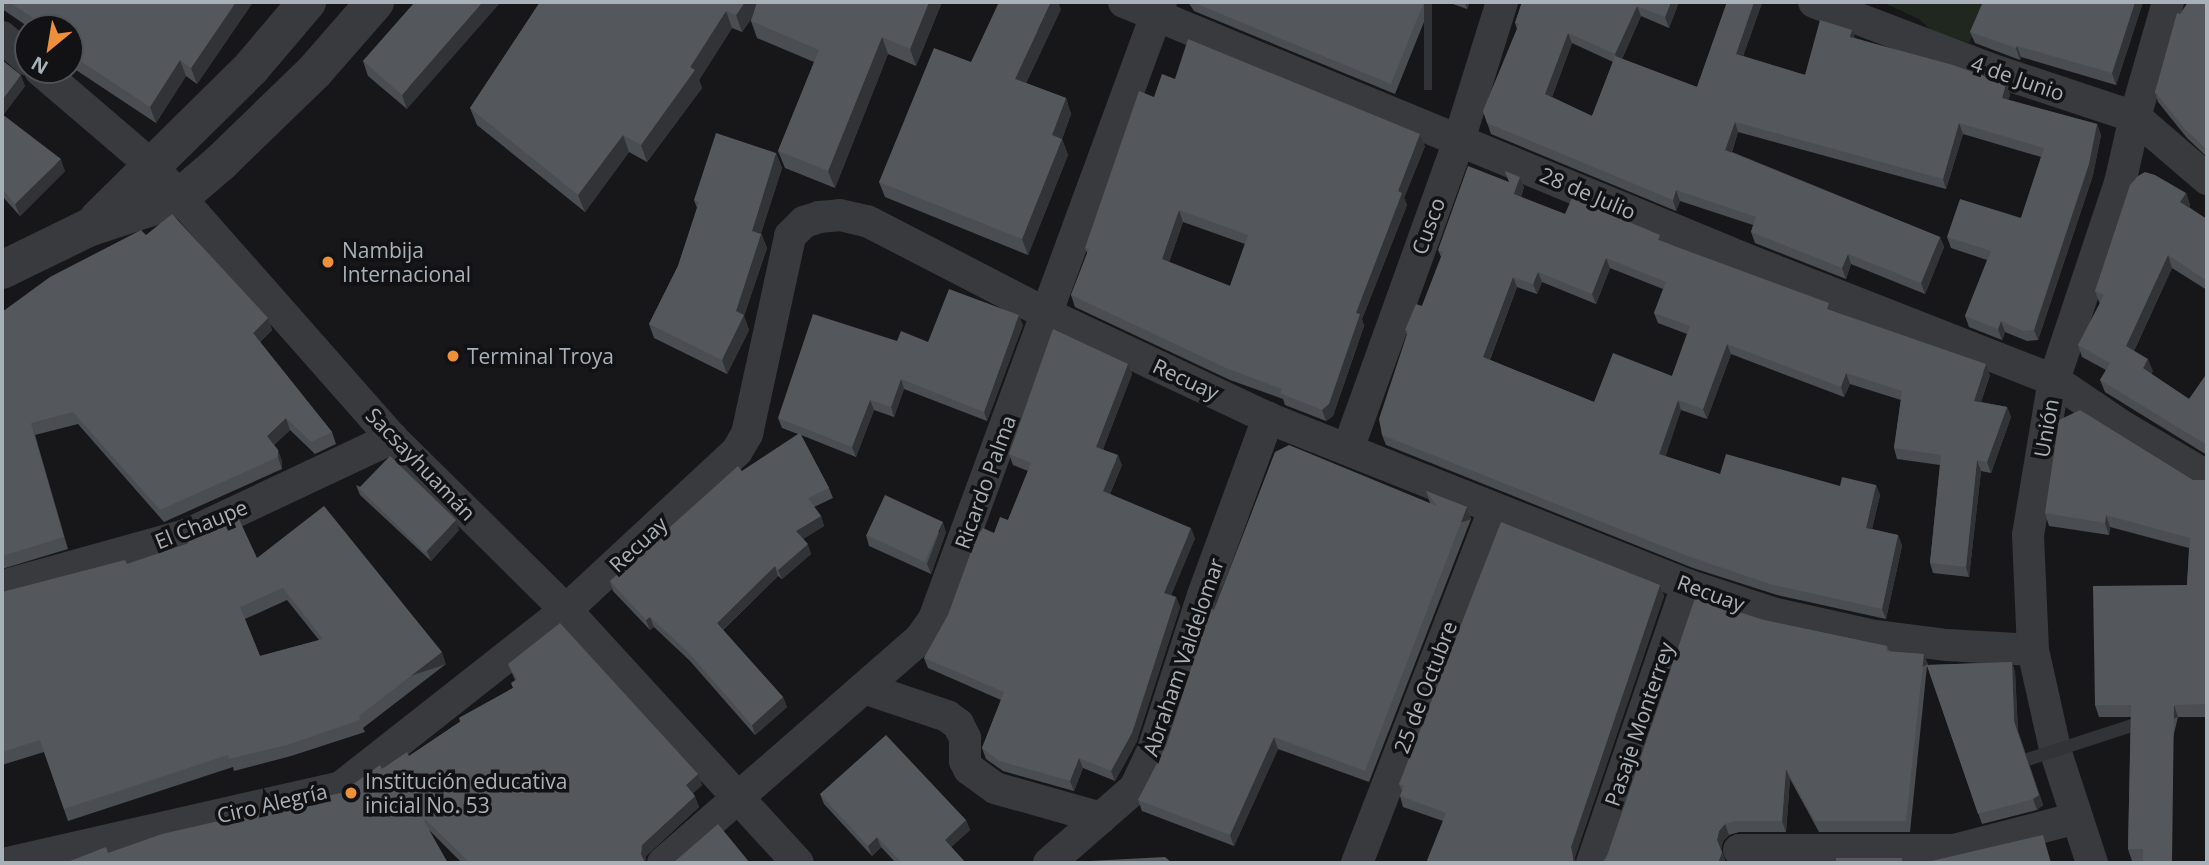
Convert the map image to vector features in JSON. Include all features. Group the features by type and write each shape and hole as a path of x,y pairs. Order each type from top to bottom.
{"street":[{"path":"88,228 251,68 307,2"},
{"path":"2,270 88,228 179,198 220,163 314,72 375,2"},
{"name":"28 de Julio","path":"1124,2 1159,7 1459,139 1755,263 2054,380 2122,426 2207,476"},
{"name":"Cusco","path":"1348,449 1459,139 1502,2"},
{"name":"4 de Junio","path":"1814,2 1996,71 2135,117 2207,179"},
{"name":"Unión","path":"2092,863 2056,753 2033,650 2028,535 2054,380 2120,183 2135,117 2168,2"},
{"name":"Ricardo Palma","path":"663,863 739,800 920,639 934,619 1159,7"},
{"name":"Sacsayhuamán","path":"56,84 153,167 392,438 566,610 798,863"},
{"name":"Recuay","path":"566,610 737,451 747,434 790,236 804,222 840,215 867,221 1047,314 1268,418 1687,585 1772,613 1875,636 1947,645 2033,650"},
{"name":"Abraham Valdelomar","path":"1049,863 1135,788 1153,750 1203,595 1268,418"},
{"name":"El Chaupe","path":"2,586 186,535 392,438"},
{"name":"25 de Octubre","path":"1357,863 1494,510"},
{"name":"Pasaje Monterrey","path":"1592,863 1687,585"},
{"name":"Ciro Alegría","path":"7,863 341,787 566,610"},
{"path":"864,688 947,716 958,724 965,738 965,761 969,769 995,789 1101,817"},
{"path":"1739,850 1954,850 2077,818"}],"shaded area":[{"path":"1882,2 1988,2 1969,43 1932,31 1919,19"}],"building":[{"path":"9,2 236,2 191,68 180,60 150,107 84,63 84,14 27,14"},
{"path":"415,2 483,2 402,95 363,61"},
{"path":"540,2 745,2 736,15 726,11 690,67 695,70 641,145 623,135 578,195 470,108"},
{"path":"757,2 929,2 910,49 882,37 828,171 778,151 819,50 751,21"},
{"path":"999,2 1051,2 1015,79 1066,98 1052,135 1062,139 1022,239 879,182 934,48 971,62"},
{"path":"1192,2 1424,2 1391,84"},
{"path":"1522,2 1671,2 1665,17 1637,6 1615,54 1568,33 1545,94 1592,116 1615,56 1697,87 1727,2 1754,2 1736,54 1805,75 1820,20 1852,30 1850,37 1953,65 2006,84 2002,98 2097,124 2089,164 2034,330 2023,331 2001,321 1998,329 1965,316 1991,251 1947,237 1960,199 2021,218 2044,148 1959,123 1943,179 1735,122 1725,150 1940,237 1921,283 1848,254 1842,268 1751,232 1756,217 1676,190 1673,200 1487,123 1483,111 1519,24 1515,23"},
{"path":"1983,2 2135,2 2112,73 2017,46 2016,48 1970,32"},
{"path":"2188,2 2207,2 2207,150 2184,128 2155,92 2177,13 2180,14"},
{"path":"1188,39 1420,134 1398,191 1402,193 1356,313 1360,314 1329,404 1322,410 1280,393 1282,389 1226,368 1071,295 1089,249 1085,248 1139,91 1154,97 1162,74 1175,79","holes":["1179,210 1248,235 1230,286 1162,259"]},
{"path":"2,60 14,69 14,84 2,100"},
{"path":"2,114 61,159 15,204 2,189"},
{"path":"716,133 776,153 752,231 761,234 736,311 744,315 722,360 649,324 678,266 699,202 694,200"},
{"path":"1468,166 1509,182 1505,171 1520,177 1514,194 1565,214 1572,198 1660,235 1658,240 1829,303 1827,309 1986,364 1974,401 2007,407 1987,462 1977,460 1966,567 1930,563 1941,455 1894,448 1902,391 1846,373 1841,387 1727,344 1703,409 1678,400 1659,454 1720,474 1726,454 1840,486 1842,477 1876,485 1866,528 1898,535 1882,609 1773,585 1690,557 1382,435 1379,419 1408,331 1405,330 1416,304 1422,306 1443,252 1438,250","holes":["1606,258 1666,282 1654,313 1690,326 1672,376 1613,353 1594,402 1483,357 1513,277 1533,284 1538,272 1592,294"]},
{"path":"2145,172 2186,193 2180,202 2207,219 2207,281 2168,255 2126,346 2148,359 2143,368 2189,399 2205,376 2207,378 2207,445 2100,380 2110,363 2078,345 2104,295 2095,291 2130,185"},
{"path":"172,214 268,318 253,333 332,432 311,442 286,418 267,436 278,450 278,457 160,510 73,412 31,423 64,537 2,556 2,312 50,277 141,230 146,235"},
{"path":"949,289 1019,315 984,412 901,379 891,407 870,400 852,447 778,418 813,314 897,341 901,331 928,342"},
{"path":"1053,329 1128,364 1096,447 1118,455 1103,491 1191,528 1164,593 1176,597 1132,733 1111,771 1079,758 1070,781 999,761 982,748 1004,692 924,658 948,615 976,538 983,528 994,533 1000,517 1008,520 1031,463 1009,454"},
{"path":"2080,410 2193,480 2207,480 2207,704 2174,705 2172,863 2143,863 2143,849 2128,849 2131,705 2095,705 2093,586 2187,585 2190,538 2106,515 2105,523 2045,513 2059,420"},
{"path":"800,433 829,488 808,498 821,516 796,531 808,544 778,570 775,566 717,623 783,697 752,725 687,651 650,617 646,620 610,581 738,466 742,471"},
{"path":"1289,445 1437,506 1426,491 1467,507 1365,771 1274,737 1230,835 1138,800 1166,746 1210,609 1214,610 1275,452"},
{"path":"390,456 456,520 425,552 359,488"},
{"path":"885,495 943,522 924,562 866,535"},
{"path":"324,506 442,652 359,716 360,720 287,745 229,759 228,755 64,809 40,740 2,752 2,592 125,560 127,564 189,543 187,541 238,517 257,558","holes":["283,588 323,639 260,656 240,607"]},
{"path":"1501,522 1660,585 1571,847 1574,863 1426,863 1446,813 1400,796 1404,786 1399,784"},
{"path":"1695,598 1764,620 1887,646 1886,651 1924,654 1906,821 1815,821 1786,769 1782,821 1735,821 1725,824 1719,831 1717,840 1722,852 1718,863 1602,863 1606,859"},
{"path":"560,623 698,774 686,785 695,796 642,845 641,854 645,863 470,863 426,820 424,821 448,863 52,863 70,861 106,847 108,853 162,834 341,793 380,765 382,769 407,752 409,756 461,721 459,718 513,688 511,683 517,679 508,664"},
{"path":"2012,662 2014,721 2039,795 1978,814 1927,665"},
{"path":"886,735 966,820 945,840 966,863 902,863 877,837 868,846 820,794"},
{"path":"718,824 750,863 673,863"},
{"path":"2043,835 2051,863 1923,863"},
{"path":"1165,857 1172,863 1070,863 1071,862"},
{"path":"1836,858 1902,858 1902,863 1836,863"}],"place":[{"name":"Nambija Internacional","path":"328,262"},
{"name":"Terminal Troya","path":"453,356"},
{"name":"Institución educativa inicial No. 53","path":"351,793"}]}
